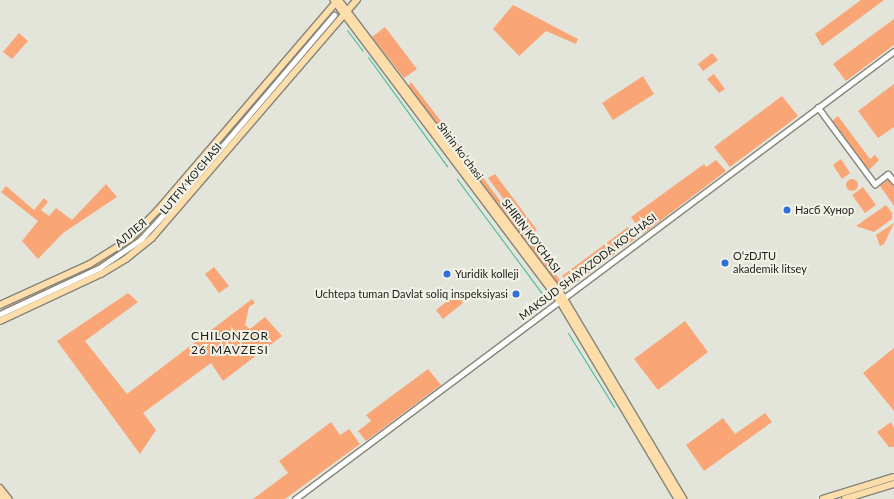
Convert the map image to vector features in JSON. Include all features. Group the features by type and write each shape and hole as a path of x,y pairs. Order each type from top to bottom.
{"main road":[{"name":"LUTFIY KO'CHASI","path":"0,321 101,274 126,259 152,238 357,0"},
{"name":"LUTFIY KO'CHASI","path":"0,305 90,264 130,238 158,210 337,1"},
{"name":"SHIRIN KO'CHASI","path":"337,1 562,299 684,499"},
{"name":"SHIRIN KO'CHASI","path":"562,299 678,499"},
{"path":"823,499 894,477"},
{"path":"845,499 894,484"},
{"path":"0,488 9,499"},
{"path":"0,495 4,499"}],"street":[{"name":"АЛЛЕЯ","path":"0,314 99,268 140,240 172,206 334,15"},
{"name":"MAKSUD SHAYXZODA KO'CHASI","path":"295,499 894,51"},
{"path":"818,107 875,184 888,174 894,181"}],"shaded area":[{"path":"861,0 884,0 822,46 815,34"},
{"path":"513,5 578,39 576,44 546,31 519,56 493,29"},
{"path":"894,19 894,45 846,81 833,64"},
{"path":"326,20 331,25 152,233 101,270 0,318 0,310 98,263 136,238 158,217"},
{"path":"385,27 417,69 404,78 372,37"},
{"path":"19,33 28,41 12,59 3,52"},
{"path":"712,53 718,60 703,71 698,64"},
{"path":"714,74 725,89 719,93 707,79"},
{"path":"643,76 654,94 613,120 602,103"},
{"path":"411,82 475,166 468,166 408,86"},
{"path":"894,84 894,127 878,138 858,111"},
{"path":"782,96 798,116 730,167 714,147"},
{"path":"838,116 870,159 875,155 879,160 868,171 832,121"},
{"path":"841,159 850,173 842,179 833,165"},
{"path":"716,160 726,171 643,234 631,217 704,164 706,167"},
{"path":"478,171 529,240 525,241 476,175"},
{"path":"495,174 537,230 530,235 488,178"},
{"path":"850,179 854,179 858,185 854,191 850,191 846,187 846,183"},
{"path":"889,179 894,186 894,206 880,186"},
{"path":"106,184 117,197 63,233 38,259 22,241 38,221 1,192 6,186 34,210 44,198 48,202 41,210 49,216 56,208 72,220"},
{"path":"863,187 876,205 865,213 852,195"},
{"path":"886,205 892,213 892,219 874,232 856,226"},
{"path":"894,223 884,244 880,246 876,235"},
{"path":"628,227 636,238 570,287 562,276"},
{"path":"532,243 563,284 559,286 530,247"},
{"path":"214,267 229,286 219,293 205,274"},
{"path":"128,293 138,302 85,341 127,394 252,299 255,303 249,307 245,325 250,329 265,317 282,336 223,381 211,363 143,413 156,430 140,454 57,341"},
{"path":"456,294 463,303 443,319 436,310"},
{"path":"685,321 708,352 658,390 634,359"},
{"path":"894,348 894,411 863,373"},
{"path":"428,369 441,385 366,441 358,431 371,421 366,415"},
{"path":"765,413 772,422 704,471 686,445 723,418 735,434"},
{"path":"331,422 340,435 349,429 360,444 285,499 253,499 288,473 279,461"},
{"path":"891,422 894,428 894,447 889,447 877,432"}],"waterway":[{"path":"347,30 363,51"},
{"path":"368,57 447,166"},
{"path":"457,179 543,295"},
{"path":"568,333 614,407"}],"place":[{"name":"Насб Хунор","path":"787,210"},
{"name":"OʻzDJTU akademik litsey","path":"725,263"},
{"name":"Yuridik kolleji","path":"447,274"},
{"name":"Uchtepa tuman Davlat soliq inspeksiyasi","path":"516,294"}],"district":[{"name":"CHILONZOR 26 MAVZESI","path":"230,343"}]}
